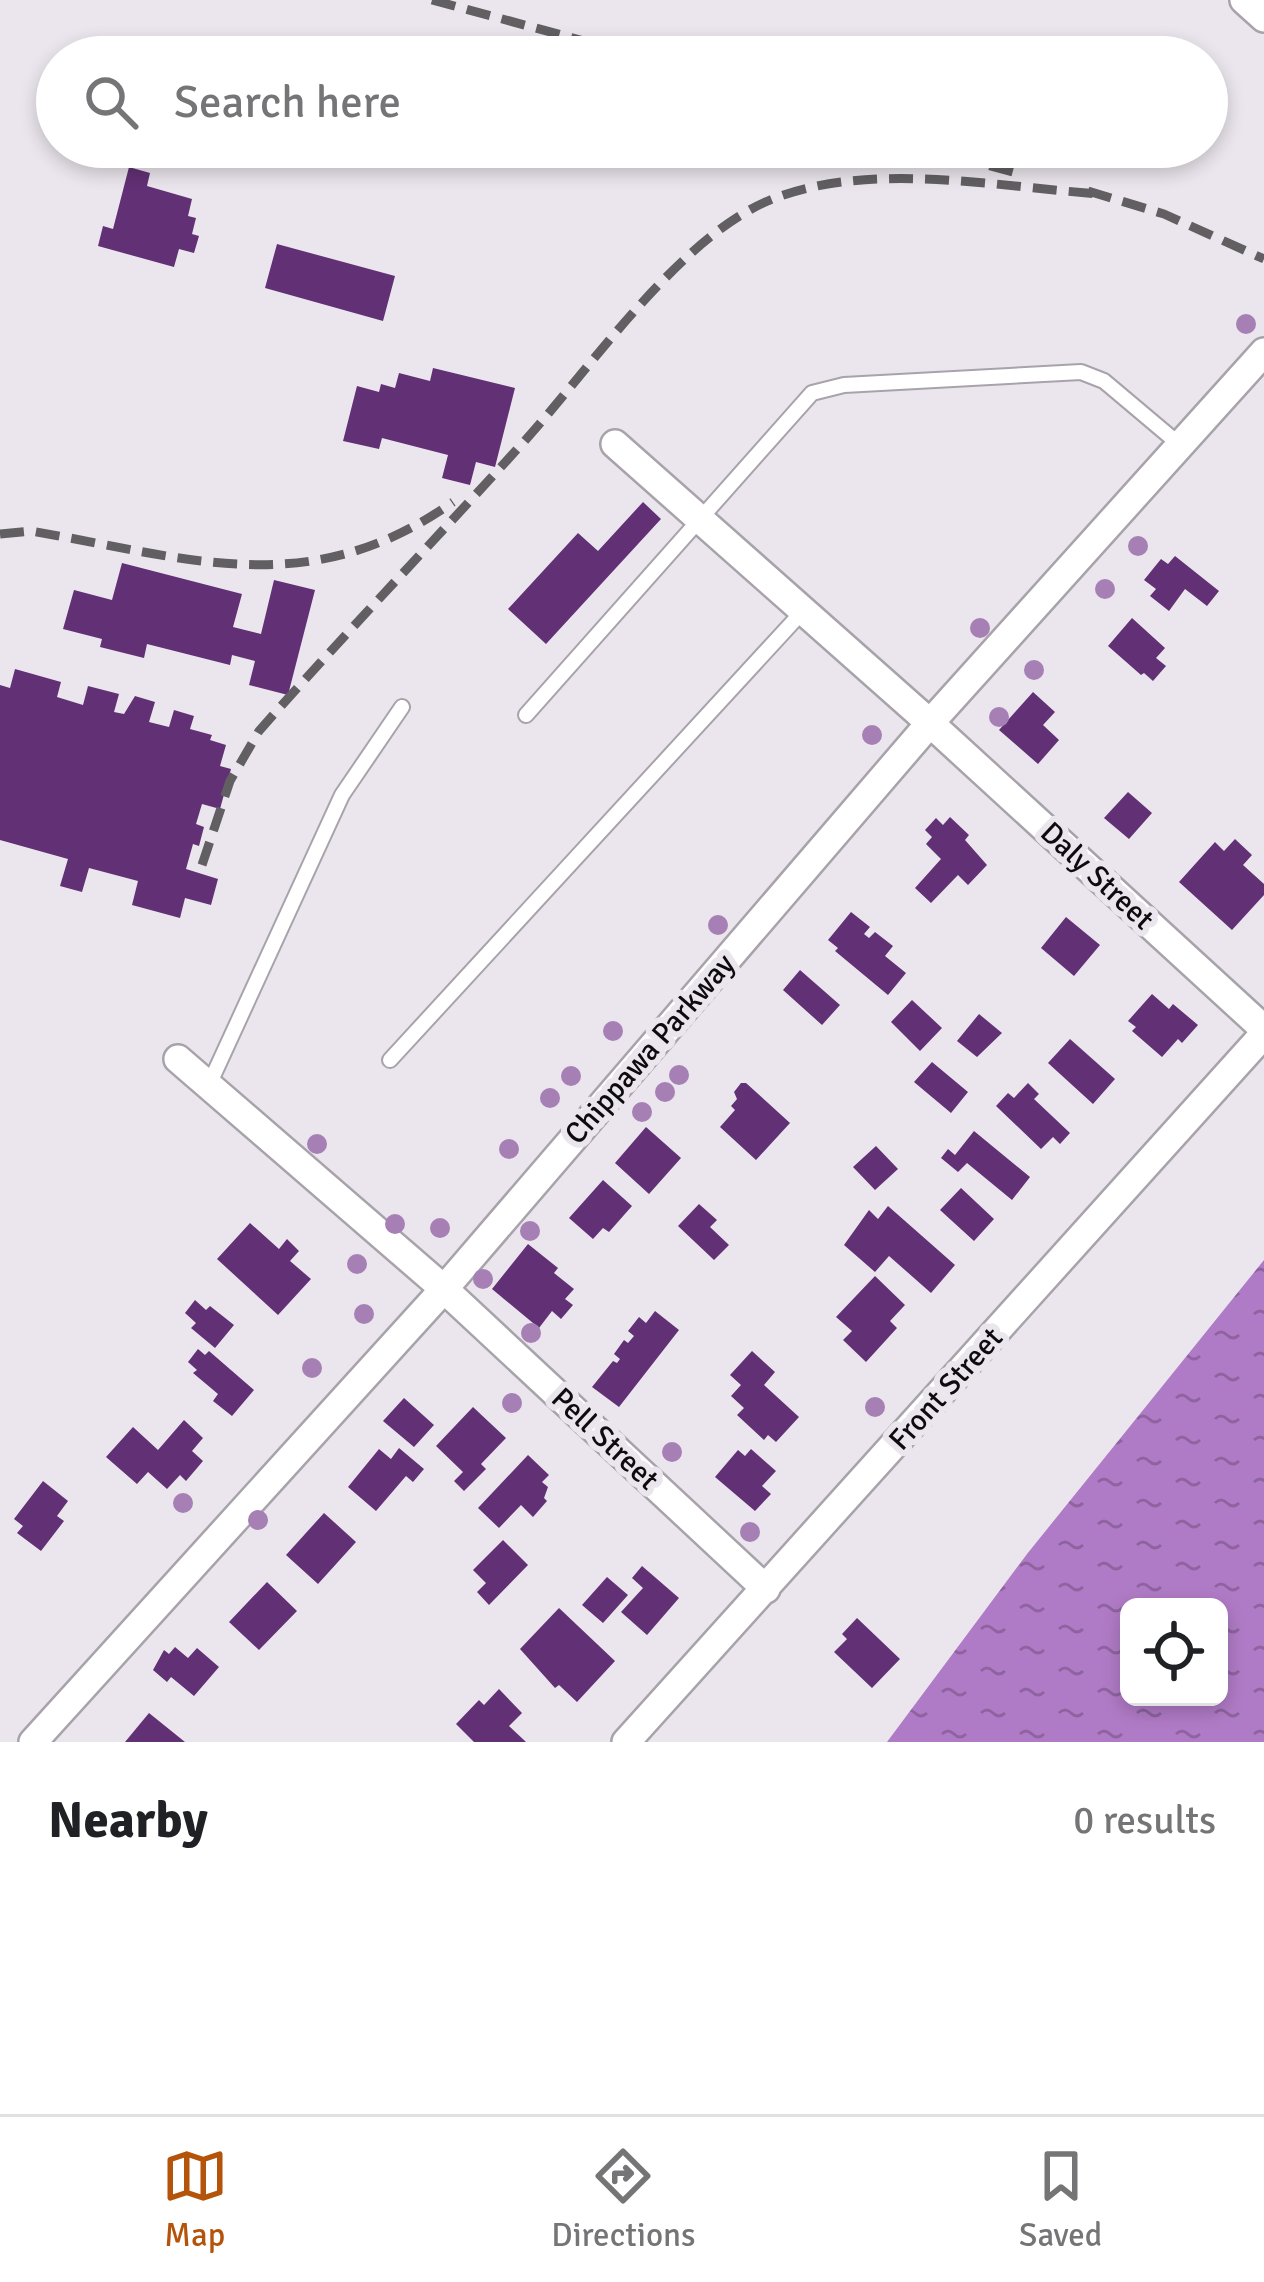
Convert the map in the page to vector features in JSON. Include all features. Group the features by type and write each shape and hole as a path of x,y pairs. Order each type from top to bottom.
{"street":[{"path":"1244,0 1264,18"},
{"name":"Chippawa Parkway","path":"33,1742 444,1289 930,722 1264,352"},
{"name":"Daly Street","path":"615,444 930,722 1264,1032"},
{"name":"Front Street","path":"626,1742 1264,1032"},
{"name":"Pell Street","path":"178,1059 444,1289 766,1589"}],"lane":[{"path":"526,715 812,393 844,385 1081,372 1104,381 1180,445"},
{"path":"390,1060 803,611"},
{"path":"208,1087 342,795 403,707"}],"water":[{"path":"1264,1260 1264,1742 887,1742 1027,1554"}],"building":[{"path":"132,168 150,173 147,186 192,199 188,216 196,218 192,234 199,236 194,253 179,249 174,267 98,246 103,226 113,229"},
{"path":"277,244 395,276 383,321 265,288"},
{"path":"433,368 515,388 495,467 476,462 470,485 442,478 448,455 382,438 379,449 343,441 357,386 379,392 381,384 395,388 399,373 430,381"},
{"path":"643,502 661,519 546,644 508,609 578,533 598,551"},
{"path":"1175,556 1219,591 1207,606 1185,589 1169,611 1150,596 1156,589 1144,580 1161,559 1168,564"},
{"path":"122,563 242,594 233,627 261,634 274,580 315,590 288,695 249,685 255,661 232,655 230,665 147,644 144,658 100,647 102,639 63,629 74,590 112,600"},
{"path":"1132,618 1165,648 1156,658 1166,666 1153,681 1108,646"},
{"path":"15,669 61,682 57,697 83,705 88,686 119,694 114,712 124,714 135,696 155,702 149,722 169,727 174,710 194,716 190,729 226,745 220,766 231,769 220,809 202,804 196,824 204,827 186,869 218,879 211,905 185,898 180,918 132,905 138,881 89,868 82,892 60,886 68,859 0,840 0,685 10,688"},
{"path":"1033,692 1055,712 1043,725 1059,740 1038,764 999,730"},
{"path":"1128,792 1152,813 1129,839 1104,818"},
{"path":"950,817 969,835 965,840 987,865 968,885 958,875 931,903 915,888 941,859 926,844 932,837 925,830 936,818 943,825"},
{"path":"1235,839 1252,855 1243,865 1264,884 1264,895 1232,930 1179,882 1215,842 1224,851"},
{"path":"851,912 870,927 864,934 869,938 875,932 893,946 885,956 906,973 888,995 828,940"},
{"path":"1066,917 1100,945 1074,976 1041,948"},
{"path":"800,970 840,1005 822,1025 783,990"},
{"path":"1152,994 1198,1025 1162,1057 1132,1031 1136,1027 1128,1021"},
{"path":"912,1000 942,1028 920,1051 891,1022"},
{"path":"979,1014 1002,1033 977,1057 957,1041"},
{"path":"1070,1039 1115,1079 1093,1104 1048,1063"},
{"path":"932,1062 968,1092 951,1113 914,1082"},
{"path":"741,1083 790,1123 756,1160 720,1127 735,1110 731,1106 737,1099 734,1092"},
{"path":"1028,1083 1039,1094 1034,1099 1070,1133 1060,1144 1053,1137 1041,1149 996,1106 1008,1093 1014,1098"},
{"path":"646,1127 681,1158 649,1194 615,1163"},
{"path":"974,1131 1030,1177 1012,1200 967,1163 958,1172 941,1158 948,1149 955,1155"},
{"path":"876,1146 898,1169 875,1190 853,1167"},
{"path":"603,1180 632,1206 609,1232 603,1228 593,1239 569,1218"},
{"path":"961,1188 994,1219 974,1241 940,1210"},
{"path":"699,1204 717,1220 710,1227 729,1245 714,1260 678,1226"},
{"path":"888,1206 955,1265 931,1293 889,1256 875,1272 844,1245 869,1210 878,1219"},
{"path":"250,1223 279,1249 287,1239 299,1251 290,1261 311,1279 278,1315 217,1259"},
{"path":"528,1244 558,1268 554,1273 574,1289 565,1299 573,1305 561,1319 552,1311 539,1328 492,1289"},
{"path":"875,1276 905,1305 890,1321 897,1328 866,1362 843,1340 852,1331 836,1317"},
{"path":"195,1300 234,1325 215,1348 191,1328 196,1323 185,1313"},
{"path":"655,1311 679,1330 619,1407 592,1387 620,1359 614,1354 624,1340 628,1343 634,1336 628,1331 639,1317 646,1323"},
{"path":"198,1349 205,1355 209,1351 254,1390 232,1416 213,1401 218,1394 193,1373 197,1370 188,1362"},
{"path":"752,1351 775,1372 764,1385 799,1417 776,1442 768,1435 764,1440 737,1415 744,1408 731,1396 741,1385 730,1375"},
{"path":"404,1398 434,1425 414,1447 383,1421"},
{"path":"473,1407 506,1438 464,1491 454,1481 463,1472 436,1446"},
{"path":"184,1420 203,1438 192,1451 203,1461 186,1481 180,1475 167,1489 148,1472 137,1484 106,1457 133,1427 158,1450"},
{"path":"399,1448 424,1469 413,1482 406,1476 376,1511 348,1487 379,1449 391,1459"},
{"path":"751,1449 776,1471 762,1486 771,1494 755,1511 715,1477 738,1450 745,1456"},
{"path":"528,1455 549,1475 542,1482 548,1487 547,1501 533,1517 521,1505 499,1528 478,1508"},
{"path":"43,1481 68,1501 57,1516 64,1521 41,1551 17,1533 23,1526 14,1519"},
{"path":"324,1513 356,1542 318,1584 286,1555"},
{"path":"503,1540 528,1565 489,1605 477,1592 486,1583 473,1570"},
{"path":"642,1566 679,1598 647,1635 621,1612 643,1588 632,1578"},
{"path":"607,1577 628,1595 603,1623 582,1605"},
{"path":"267,1582 297,1611 259,1650 229,1622"},
{"path":"559,1608 615,1661 577,1702 559,1685 555,1688 520,1649"},
{"path":"857,1618 900,1659 872,1688 834,1652"},
{"path":"175,1647 188,1658 197,1648 219,1667 194,1696 171,1677 167,1682 153,1670 164,1650 169,1654"},
{"path":"499,1689 522,1713 509,1726 526,1742 474,1742 456,1724 479,1700 484,1705"},
{"path":"149,1713 185,1742 125,1742"}],"railway":[{"path":"432,0 565,36"},
{"path":"998,168 1024,175"},
{"path":"202,865 230,781 259,731 529,436 642,302 707,239 775,198 852,181 936,180 1100,194"},
{"path":"1088,191 1164,214 1264,259"},
{"path":"0,534 31,531 196,560 298,563 349,553 400,533 453,502"}]}
